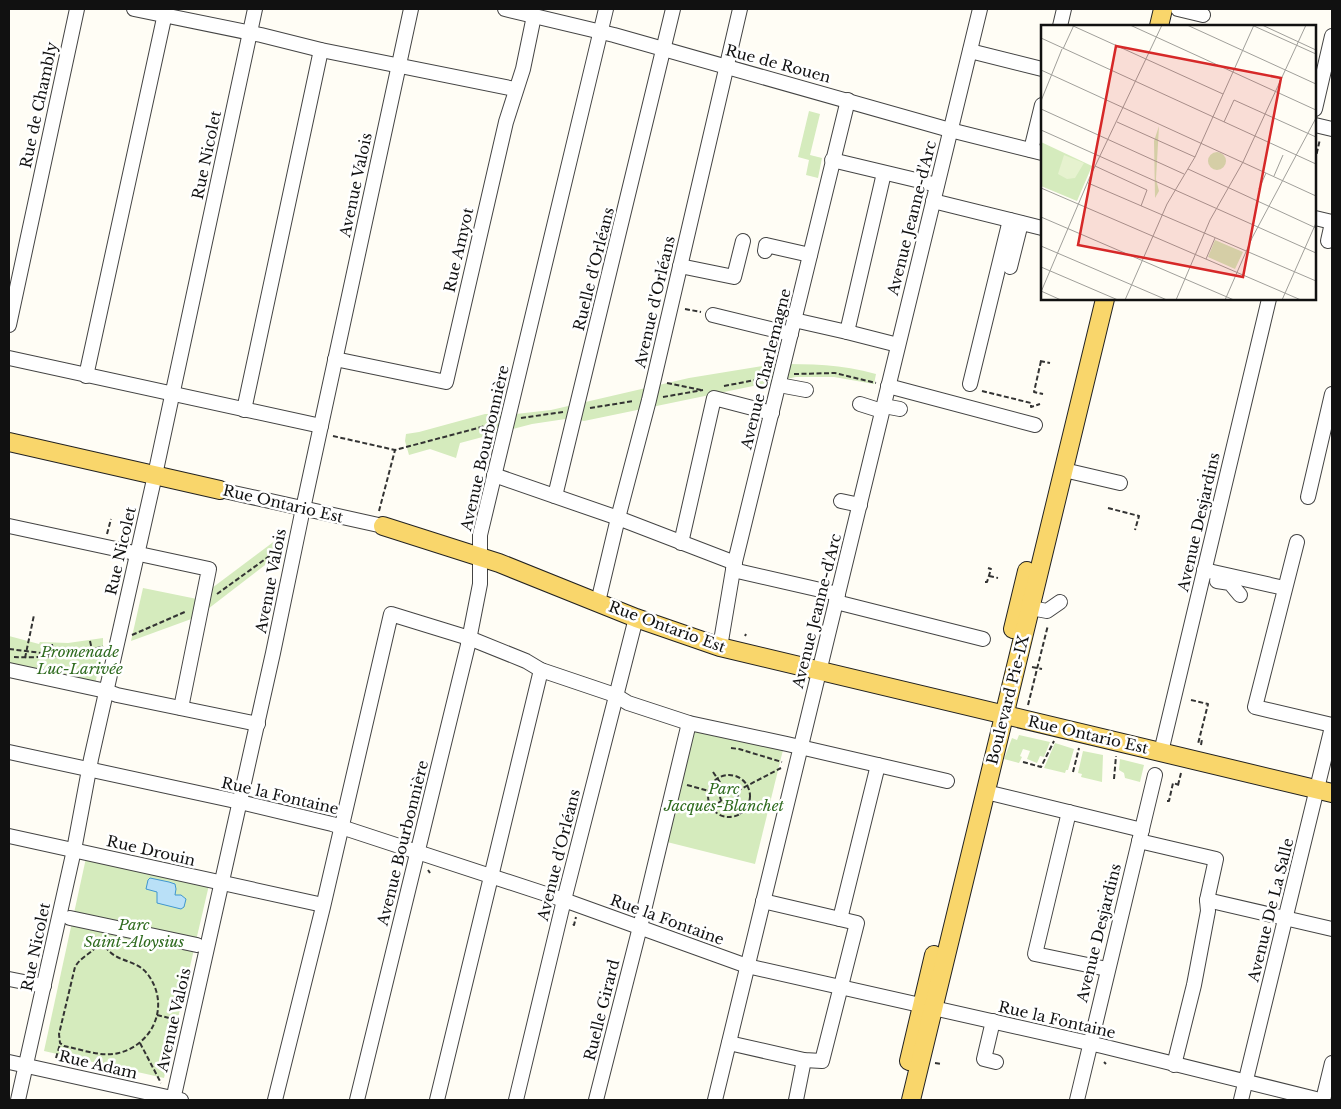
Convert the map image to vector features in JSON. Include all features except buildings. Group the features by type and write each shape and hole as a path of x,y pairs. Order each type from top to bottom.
{"main road":[{"path":"1159,25 1163,9"},
{"path":"1171,25 1177,9"},
{"name":"Boulevard Pie-IX","path":"900,1100 928,1007 986,792 998,714 1093,300"},
{"name":"Boulevard Pie-IX","path":"911,1100 928,1007 976,789 1031,608 1105,300"},
{"name":"Rue Ontario Est","path":"9,442 220,490"},
{"name":"Rue Ontario Est","path":"381,518 480,557 499,562 636,618 720,647 1325,791"}],"street":[{"name":"Rue de Chambly","path":"9,325 77,9"},
{"path":"134,9 165,12 321,50 515,89"},
{"name":"Rue Nicolet","path":"18,1100 74,850 89,769 155,475 255,9"},
{"name":"Avenue Valois","path":"176,1100 221,883 258,724 303,509 327,431 335,359 411,9"},
{"name":"Rue de Rouen","path":"505,9 532,13 950,130 1037,151"},
{"name":"Avenue Bourbonnière","path":"358,1100 469,638 480,584 480,538 494,475 606,9"},
{"name":"Ruelle d'Orléans","path":"555,496 673,9"},
{"name":"Avenue d'Orléans","path":"598,602 649,400 740,9"},
{"name":"Avenue Jeanne-d'Arc","path":"715,1100 980,9"},
{"path":"1060,25 1064,9"},
{"path":"1177,9 1203,14"},
{"path":"86,376 165,12"},
{"name":"Rue Amyot","path":"335,359 446,382 506,122 515,89 523,69 532,13"},
{"path":"1316,106 1332,36"},
{"path":"244,410 321,50"},
{"path":"970,51 1041,69"},
{"name":"Avenue Charlemagne","path":"720,647 734,567 772,413 783,380 794,320 848,100"},
{"path":"1037,151 1041,114"},
{"path":"1316,124 1332,129"},
{"path":"832,160 937,185"},
{"path":"847,332 884,173"},
{"path":"933,201 1041,228"},
{"path":"1316,218 1332,223 1328,241"},
{"path":"1010,267 1015,221"},
{"path":"970,384 1015,221"},
{"path":"680,266 734,277 743,240"},
{"path":"765,251 766,245 810,255"},
{"name":"Avenue Desjardins","path":"1161,752 1204,574 1213,503 1269,300"},
{"path":"713,315 791,334"},
{"path":"794,320 898,345"},
{"path":"9,358 244,410 327,431"},
{"path":"783,380 806,390"},
{"path":"888,386 1035,425"},
{"path":"1308,497 1332,394"},
{"path":"681,543 714,398 772,413"},
{"path":"860,404 900,409"},
{"path":"1064,470 1120,483"},
{"path":"494,475 618,518 734,567 983,639"},
{"name":"Rue Ontario Est","path":"220,490 303,509 381,518"},
{"path":"841,501 860,505"},
{"path":"9,526 209,569 181,708"},
{"path":"1297,542 1255,706 1332,726"},
{"path":"1204,574 1284,588"},
{"path":"1204,574 1230,583 1240,596"},
{"path":"1031,608 1047,611 1060,602"},
{"path":"275,1100 391,614 469,638 526,661 542,670 615,695 628,703 688,723 801,747 947,782"},
{"name":"Avenue d'Orléans","path":"516,1100 615,695 636,618"},
{"path":"437,1100 490,876 542,670"},
{"path":"15,672 258,724"},
{"name":"Ruelle Girard","path":"596,1100 640,927 688,723"},
{"name":"Avenue De La Salle","path":"1241,1100 1285,918 1325,791 1332,726"},
{"name":"Rue la Fontaine","path":"9,752 240,802 340,827 564,900 748,966 1089,1043 1246,1083 1322,1100"},
{"path":"840,919 878,765"},
{"name":"Avenue Desjardins","path":"1077,1100 1089,1043 1155,775"},
{"path":"986,792 1069,812 1216,859 1207,900 1208,911 1194,984 1174,1065"},
{"path":"1069,812 1035,954 1107,969"},
{"name":"Rue Drouin","path":"9,836 323,905"},
{"path":"1207,900 1332,929"},
{"path":"729,1043 804,1060 822,1061 857,923 763,901"},
{"path":"70,918 197,945"},
{"path":"9,979 44,986"},
{"path":"993,1021 984,1059 996,1062"},
{"path":"796,1100 804,1060"},
{"name":"Rue Adam","path":"9,1062 176,1100"},
{"path":"1322,1100 1332,1063"}],"path":[{"path":"685,309 692,310"},
{"path":"1043,394 1034,392 1041,361 1050,363"},
{"path":"783,380 817,372 835,373 874,382"},
{"path":"666,382 702,390"},
{"path":"970,384 969,388 1031,403 1031,407 1040,404"},
{"path":"327,431 395,450 498,423"},
{"path":"381,518 395,450"},
{"path":"1108,508 1139,516 1136,530"},
{"path":"108,528 110,519"},
{"path":"988,568 991,569 987,579 998,578"},
{"path":"15,672 25,657 34,615"},
{"path":"1028,705 1050,620"},
{"path":"90,641 92,650"},
{"path":"52,644 54,655"},
{"path":"9,657 54,655 92,650 105,645"},
{"path":"9,649 54,655"},
{"path":"1031,667 1042,669"},
{"path":"1191,700 1208,704 1200,744 1202,739"},
{"path":"1024,762 1042,767 1054,741"},
{"path":"731,748 782,762"},
{"path":"1073,772 1079,748"},
{"path":"1114,779 1116,756"},
{"path":"737,791 780,768"},
{"path":"713,772 724,788"},
{"path":"1167,801 1169,802 1173,783 1178,785 1181,773"},
{"path":"723,776 734,776 744,781 748,786 750,792 749,805 741,814 728,818 721,816 711,808 708,802 709,791 713,783 723,776"},
{"path":"675,782 709,791"},
{"path":"732,787 737,791 738,797 734,804 728,806 721,801 719,794 724,788 732,787"},
{"path":"711,808 721,801"},
{"path":"734,804 741,814"},
{"path":"56,1061 60,1043 58,1034 74,967 93,952 101,940 104,925"},
{"path":"60,1043 64,1046 107,1054 124,1051 140,1043 152,1027 157,1015 158,1005 155,988 147,974 136,963 110,952 101,940"},
{"path":"157,1015 179,1020"},
{"path":"140,1043 162,1083"},
{"path":"932,1062 942,1064"}],"green space":[{"path":"809,111 820,114 810,155 822,158 818,178 806,175 809,160 798,157"},
{"path":"775,364 838,366 876,374 874,384 834,377 796,377 584,421 572,418 532,424 460,443 456,458 430,449 409,455 405,441 406,434 485,414 516,414 551,410 689,378"},
{"path":"276,540 273,559 204,612 208,591"},
{"name":"Promenade Luc-Larivée","path":"143,588 197,599 194,618 131,641"},
{"name":"Promenade Luc-Larivée","path":"9,636 39,644 40,642 68,643 103,638 103,649 95,684 9,665"},
{"name":"Parc Jacques-Blanchet","path":"692,730 783,750 755,864 667,842"},
{"path":"1019,735 1050,742 1044,757 1040,756 1037,763 1027,759 1030,751 1023,749 1019,763 1004,759 1012,738 1017,740"},
{"path":"1055,743 1074,749 1068,770 1065,773 1044,768"},
{"path":"1083,751 1103,755 1102,782 1081,777 1082,774 1078,773"},
{"path":"1120,759 1144,765 1140,782 1125,778 1124,773 1119,770"},
{"name":"Parc Saint-Aloysius","path":"86,858 209,885 164,1078 44,1051"}],"water":[{"path":"150,878 175,884 175,895 181,895 186,899 184,907 181,909 157,903 157,892 146,889"}]}
